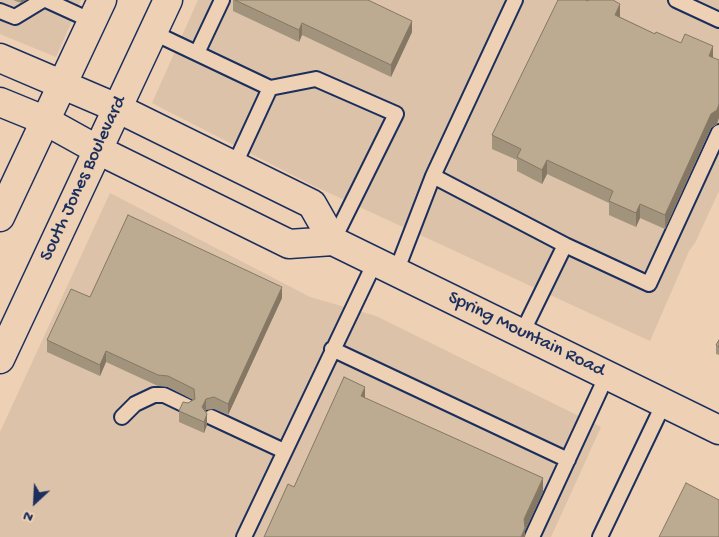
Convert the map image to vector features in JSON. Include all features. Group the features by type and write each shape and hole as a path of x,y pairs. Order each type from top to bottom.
{"main road":[{"name":"South Jones Boulevard","path":"0,359 168,0"},
{"path":"0,216 97,10"},
{"path":"0,58 117,108 312,204 334,241 289,244 98,150 44,120 0,102"},
{"name":"Spring Mountain Road","path":"334,241 719,430"}],"lane":[{"path":"0,11 15,17 44,0 97,10"},
{"path":"198,53 222,0"},
{"path":"244,537 332,349 386,267 434,176 515,0"},
{"path":"676,0 719,20"},
{"path":"152,32 270,88 316,79 396,114 334,241"},
{"path":"234,166 270,88"},
{"path":"434,176 565,245 649,284 719,132"},
{"path":"522,333 565,245"},
{"path":"332,349 568,460"},
{"path":"532,537 607,375"},
{"path":"122,417 136,404 154,395 164,395 187,406"},
{"path":"600,537 664,403"},
{"path":"211,417 284,451"}],"shaded area":[{"path":"0,0 81,0 56,57 0,34"},
{"path":"198,0 719,0 719,191 695,243 689,251 650,341 312,185 152,103"},
{"path":"110,193 310,297 376,316 601,427 551,537 0,537 0,432"}],"building":[{"path":"235,0 368,0 412,21 391,65 302,23 299,30"},
{"path":"558,0 613,0 620,4 615,15 655,34 656,32 681,43 685,34 713,46 709,56 719,60 719,104 717,110 711,114 665,215 640,204 636,213 609,201 613,191 547,160 542,170 517,157 521,149 492,135"},
{"path":"128,215 282,287 228,404 214,397 206,399 202,407 207,414 204,422 179,411 183,402 188,403 195,399 194,389 168,376 158,375 106,351 100,365 47,340 71,289 90,297"},
{"path":"344,377 365,387 361,396 543,478 524,519 525,528 521,537 264,537 288,484 294,487"},
{"path":"686,483 719,500 719,537 659,537"}]}
